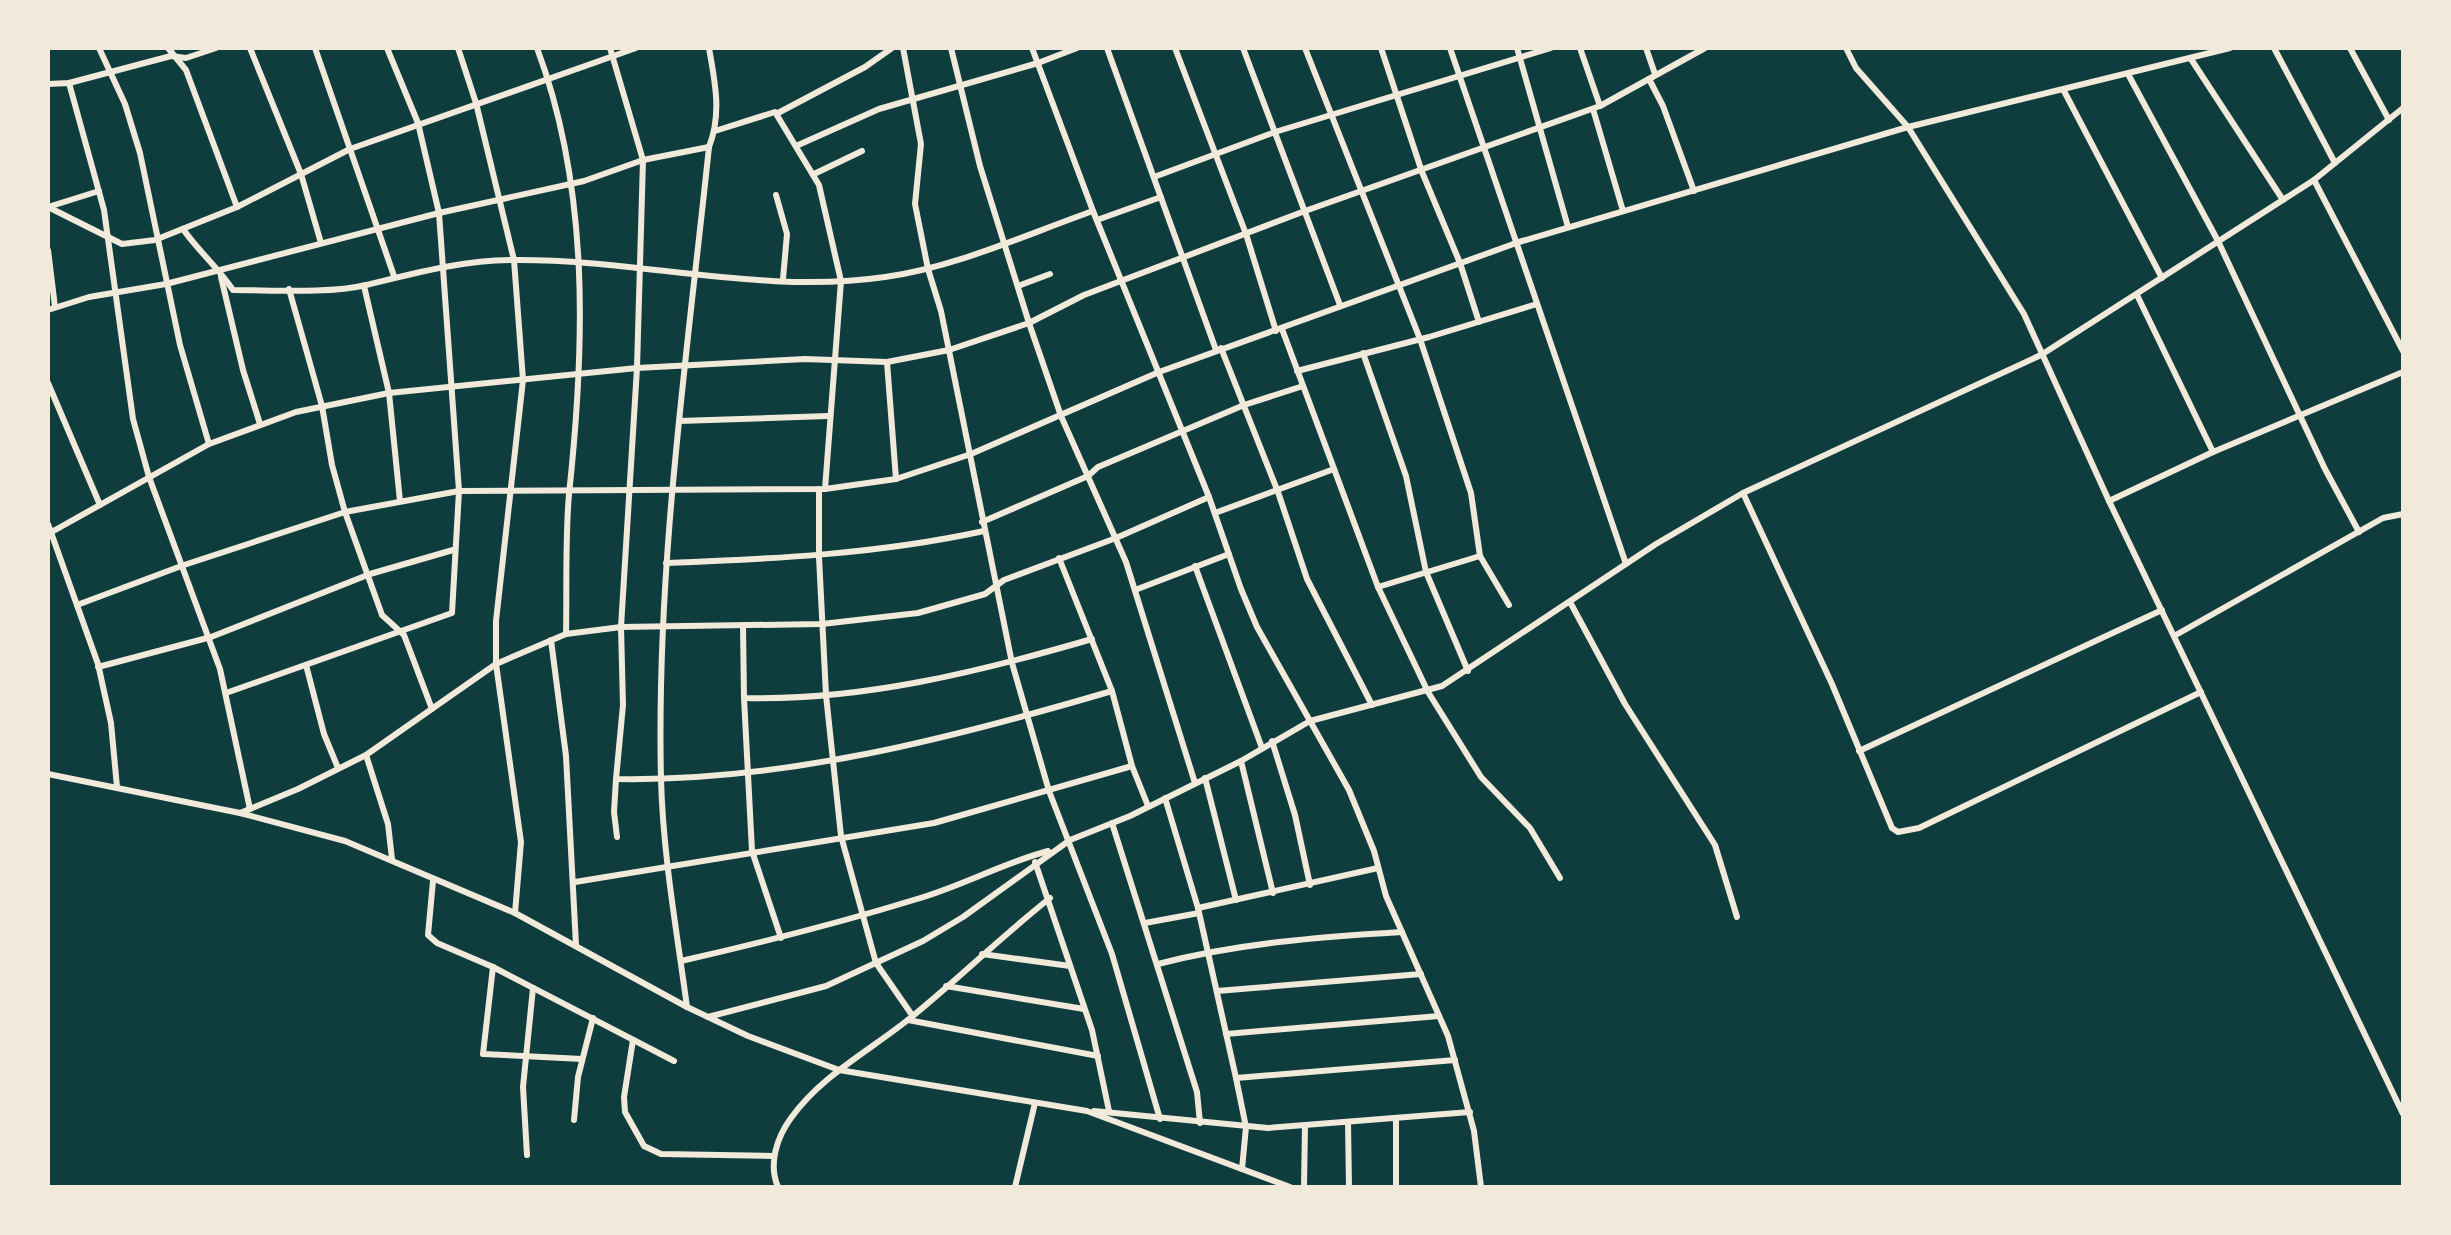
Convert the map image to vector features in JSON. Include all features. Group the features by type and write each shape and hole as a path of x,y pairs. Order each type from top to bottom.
{"street":[{"path":"99,48 107,71 125,104 136,140 155,240 209,444"},
{"path":"49,85 69,83 170,52 186,58 216,48"},
{"path":"250,48 301,174 321,243"},
{"path":"315,48 394,276"},
{"path":"226,693 398,629 452,613 453,550 459,491 445,265 439,213 418,123 387,48"},
{"path":"458,48 476,103 514,260 523,380 508,490 496,621 496,664 521,842 515,913"},
{"path":"537,48 548,77 572,184 577,262 580,373 569,493 566,634"},
{"path":"48,207 122,244 155,240 237,207 350,149 611,52 636,48"},
{"path":"687,1007 668,865 661,782 661,627 671,489 709,147 715,131 717,97 709,48"},
{"path":"715,131 769,112 778,113 853,74 892,48"},
{"path":"903,48 921,144 915,204 971,454 994,587 1012,663 1049,791 1112,954 1160,1119"},
{"path":"951,48 980,166 1006,241 1029,323 1061,416 1116,538 1135,590 1195,783"},
{"path":"1032,48 1257,627 1349,790 1402,932 1439,1016 1470,1112 1481,1187"},
{"path":"796,146 870,112 1038,63 1077,48"},
{"path":"1107,48 1183,257 1278,492 1307,579 1372,705"},
{"path":"1175,48 1378,587 1428,692 1481,777 1530,828 1560,878"},
{"path":"1243,48 1340,305"},
{"path":"1305,48 1420,339 1471,493 1480,556 1509,605"},
{"path":"1381,48 1422,172 1460,263 1479,322"},
{"path":"1450,48 1519,242 1537,304 1626,564"},
{"path":"1517,48 1568,227"},
{"path":"1154,177 1215,152 1330,114 1551,48"},
{"path":"1580,48 1623,211"},
{"path":"1646,48 1652,76 1694,191"},
{"path":"50,533 209,444 260,424 322,406 389,393 580,373 805,359 887,362 949,350 1029,323 1123,280 1305,211 1596,108 1705,48"},
{"path":"1846,48 1856,68 1908,127 2024,314 2109,501 2403,1114"},
{"path":"77,605 184,565 345,512 459,491 569,493 630,488 822,489 896,479 971,454 1219,349 1519,242 1908,127 2230,48"},
{"path":"2274,48 2335,163"},
{"path":"2350,48 2389,120"},
{"path":"170,52 186,70 237,207"},
{"path":"611,52 643,160 637,368 621,627 623,705 614,812 617,837"},
{"path":"2191,59 2283,200"},
{"path":"2128,74 2218,241 2359,532"},
{"path":"69,83 109,239 113,292 133,419 149,477 211,637 250,809"},
{"path":"2064,91 2162,278"},
{"path":"708,1017 826,986 963,917 1035,862 1070,840 1241,761 1310,721 1428,692 1468,671 1626,564 1743,493 2041,355 2314,180 2403,108"},
{"path":"778,113 814,174 841,281 822,489 819,557 822,624 841,836 876,963 910,1018 1098,1056"},
{"path":"48,250 52,309 113,292 166,284 439,213 572,184 643,160 709,147"},
{"path":"814,174 862,151"},
{"path":"2314,180 2403,351"},
{"path":"48,207 99,191"},
{"path":"776,195 787,234 783,279"},
{"path":"1097,220 1161,197"},
{"path":"183,229 196,249 220,270 233,290 364,286 445,265 514,260 577,262 695,276 841,281 928,269 1093,211"},
{"path":"220,270 243,370 260,424"},
{"path":"1018,286 1050,274"},
{"path":"364,286 389,393 400,501"},
{"path":"289,289 322,406 332,465 345,512 370,574 382,615 404,635 432,709"},
{"path":"2137,295 2213,452"},
{"path":"1297,371 1537,304"},
{"path":"1363,353 1406,476 1426,572 1468,671"},
{"path":"887,362 896,479"},
{"path":"2109,501 2213,452 2403,372"},
{"path":"48,383 100,505"},
{"path":"982,522 1088,476 1098,467 1244,405 1303,386"},
{"path":"679,421 828,416"},
{"path":"1215,513 1334,469"},
{"path":"1743,493 1892,828 1906,833 2201,692"},
{"path":"240,813 366,755 496,664 566,634 621,627 822,624 918,613 985,594 1059,558 1116,538 1209,497"},
{"path":"2174,636 2383,518 2403,514"},
{"path":"48,524 98,667 111,723 117,787"},
{"path":"666,563 819,557 909,547 984,531"},
{"path":"98,667 211,637 370,574 453,550"},
{"path":"1135,590 1229,554"},
{"path":"1378,587 1480,556"},
{"path":"1059,558 1112,691 1132,766 1148,806"},
{"path":"1195,566 1262,748"},
{"path":"1570,602 1625,704 1715,845 1737,917"},
{"path":"1859,751 2162,610"},
{"path":"743,625 752,851 781,938"},
{"path":"744,698 826,695 1012,663 1092,639"},
{"path":"551,640 566,756 576,945"},
{"path":"306,665 324,734 338,768"},
{"path":"616,779 661,782 833,759 910,745 1112,691"},
{"path":"1272,741 1295,815 1310,885"},
{"path":"366,755 388,824 392,859"},
{"path":"1241,761 1273,893"},
{"path":"575,882 934,823 1132,766"},
{"path":"48,774 240,813 345,841 392,859 433,881 515,913 708,1017 839,1070 1087,1111 1246,1127 1470,1112"},
{"path":"1205,778 1236,900"},
{"path":"1165,798 1199,910 1236,1078 1246,1127 1242,1169"},
{"path":"1112,823 1197,1092 1200,1123"},
{"path":"681,961 781,938 918,899 1020,858 1054,849"},
{"path":"1035,862 1050,898 1098,1056 1109,1111"},
{"path":"1145,923 1378,868"},
{"path":"433,881 428,935 437,943 493,967 674,1061"},
{"path":"778,1187 774,1156 779,1136 792,1115 839,1070 910,1018 1050,898"},
{"path":"1158,964 1208,951 1286,939 1402,932"},
{"path":"982,954 1070,966"},
{"path":"493,967 482,1051 487,1056 582,1059"},
{"path":"1217,991 1421,974"},
{"path":"946,986 1084,1009"},
{"path":"527,1155 526,1055 533,988"},
{"path":"1226,1034 1439,1016"},
{"path":"574,1120 582,1059 593,1018"},
{"path":"633,1040 624,1097 625,1112 644,1146 661,1154 774,1156"},
{"path":"1236,1078 1455,1060"},
{"path":"1015,1187 1035,1103"},
{"path":"1087,1111 1290,1187"},
{"path":"1396,1118 1396,1187"},
{"path":"1348,1122 1349,1187"},
{"path":"1304,1187 1305,1125"}]}
